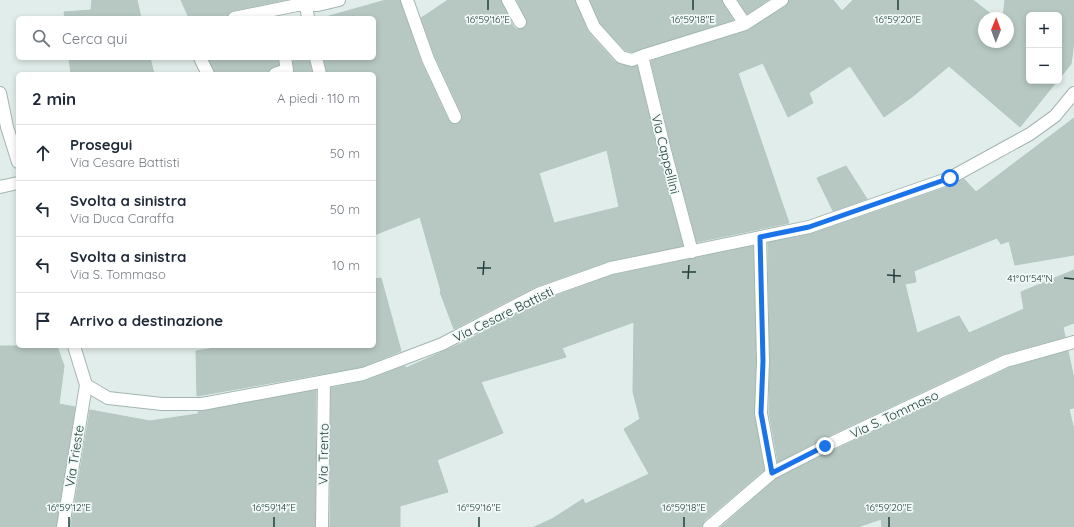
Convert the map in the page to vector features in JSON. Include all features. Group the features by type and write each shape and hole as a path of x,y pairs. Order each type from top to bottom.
{"street":[{"path":"244,16 297,5 339,0"},
{"path":"407,0 428,59 455,117"},
{"path":"508,0 520,22"},
{"path":"582,0 594,27 621,57 637,58 745,24 782,0"},
{"path":"729,0 745,24"},
{"path":"306,5 308,16"},
{"name":"Via Cappellini","path":"637,58 665,151 692,252"},
{"path":"201,60 207,72"},
{"path":"281,72 287,70 285,60"},
{"path":"316,60 320,72"},
{"path":"0,93 7,127 16,156"},
{"name":"Via Cesare Battisti","path":"86,385 108,398 162,404 202,404 363,374 442,344 538,294 611,268 809,227 950,178 1030,134 1055,116 1074,93"},
{"path":"0,187 16,183"},
{"path":"760,237 763,361 761,413 772,473"},
{"name":"Via S. Tommaso","path":"709,527 772,473 825,446 1006,361 1074,342"},
{"path":"75,348 86,385"},
{"name":"Via Trento","path":"322,527 324,381"},
{"name":"Via Trieste","path":"63,527 86,385"}],"building":[{"path":"92,0 137,0 141,16 65,16 64,12 91,10"},
{"path":"181,0 284,0 232,11 228,16 188,16"},
{"path":"386,0 400,0 421,62 448,120 455,124 461,122 462,114 435,56 421,18 448,0 501,0 513,26 516,29 520,29 526,26 527,22 517,0 575,0 588,32 615,62 630,67 637,66 683,246 609,261 535,287 454,329 440,292 441,291 420,217 376,234 376,72 327,72 324,60 376,60 376,16 329,16","holes":["607,150 619,207 554,223 539,173"]},
{"path":"590,0 722,0 733,20 632,52 625,50 600,23"},
{"path":"738,0 768,0 747,14"},
{"path":"789,0 833,0 842,11 853,0 973,0 988,12 978,12 978,48 1014,48 1014,12 1004,12 1005,0 1074,0 1074,42 1071,64 1062,75 1062,12 1026,12 1026,84 1055,84 1020,127 949,66 912,97 884,117 850,66 809,93 813,103 788,117 763,63 738,73 789,223 697,242 672,149 651,61 747,31 786,6"},
{"path":"69,60 150,60 154,72 71,72"},
{"path":"209,60 278,60 279,65 270,69 269,72 214,72"},
{"path":"293,60 309,60 312,72 293,72"},
{"path":"1074,118 1074,255 1015,265 1009,241 1001,244 997,238 914,271 916,282 905,284 917,333 959,316 969,333 1024,309 1021,292 1074,270 1074,323 1063,327 1065,337 1003,354 822,439 778,462 769,412 770,361 768,243 811,234 953,185 964,179 976,192"},
{"path":"846,166 867,199 833,211 817,178"},
{"path":"753,246 756,361 754,413 764,470 704,521 702,527 534,527 552,519 583,499 585,504 649,474 624,429 640,419 633,392 634,322 562,348 566,357 481,382 503,433 437,460 448,492 400,506 400,527 330,527 331,388 366,381 405,366 406,368 460,344 541,301 613,275"},
{"path":"381,278 401,351 361,367 197,396 196,351 215,348 376,348 376,279"},
{"path":"0,346 16,346 16,348 58,348 64,366 59,404 75,407 56,527 0,527"},
{"path":"1068,351 1074,379 1074,408 1069,409 1074,430 1074,527 882,527 881,519 858,527 721,527 776,479 1009,368"},
{"path":"316,390 315,527 71,527 90,410 150,421 198,414 198,412"}],"route":[{"path":"825,446 772,473 761,413 763,361 760,237 809,227 950,178"}]}
